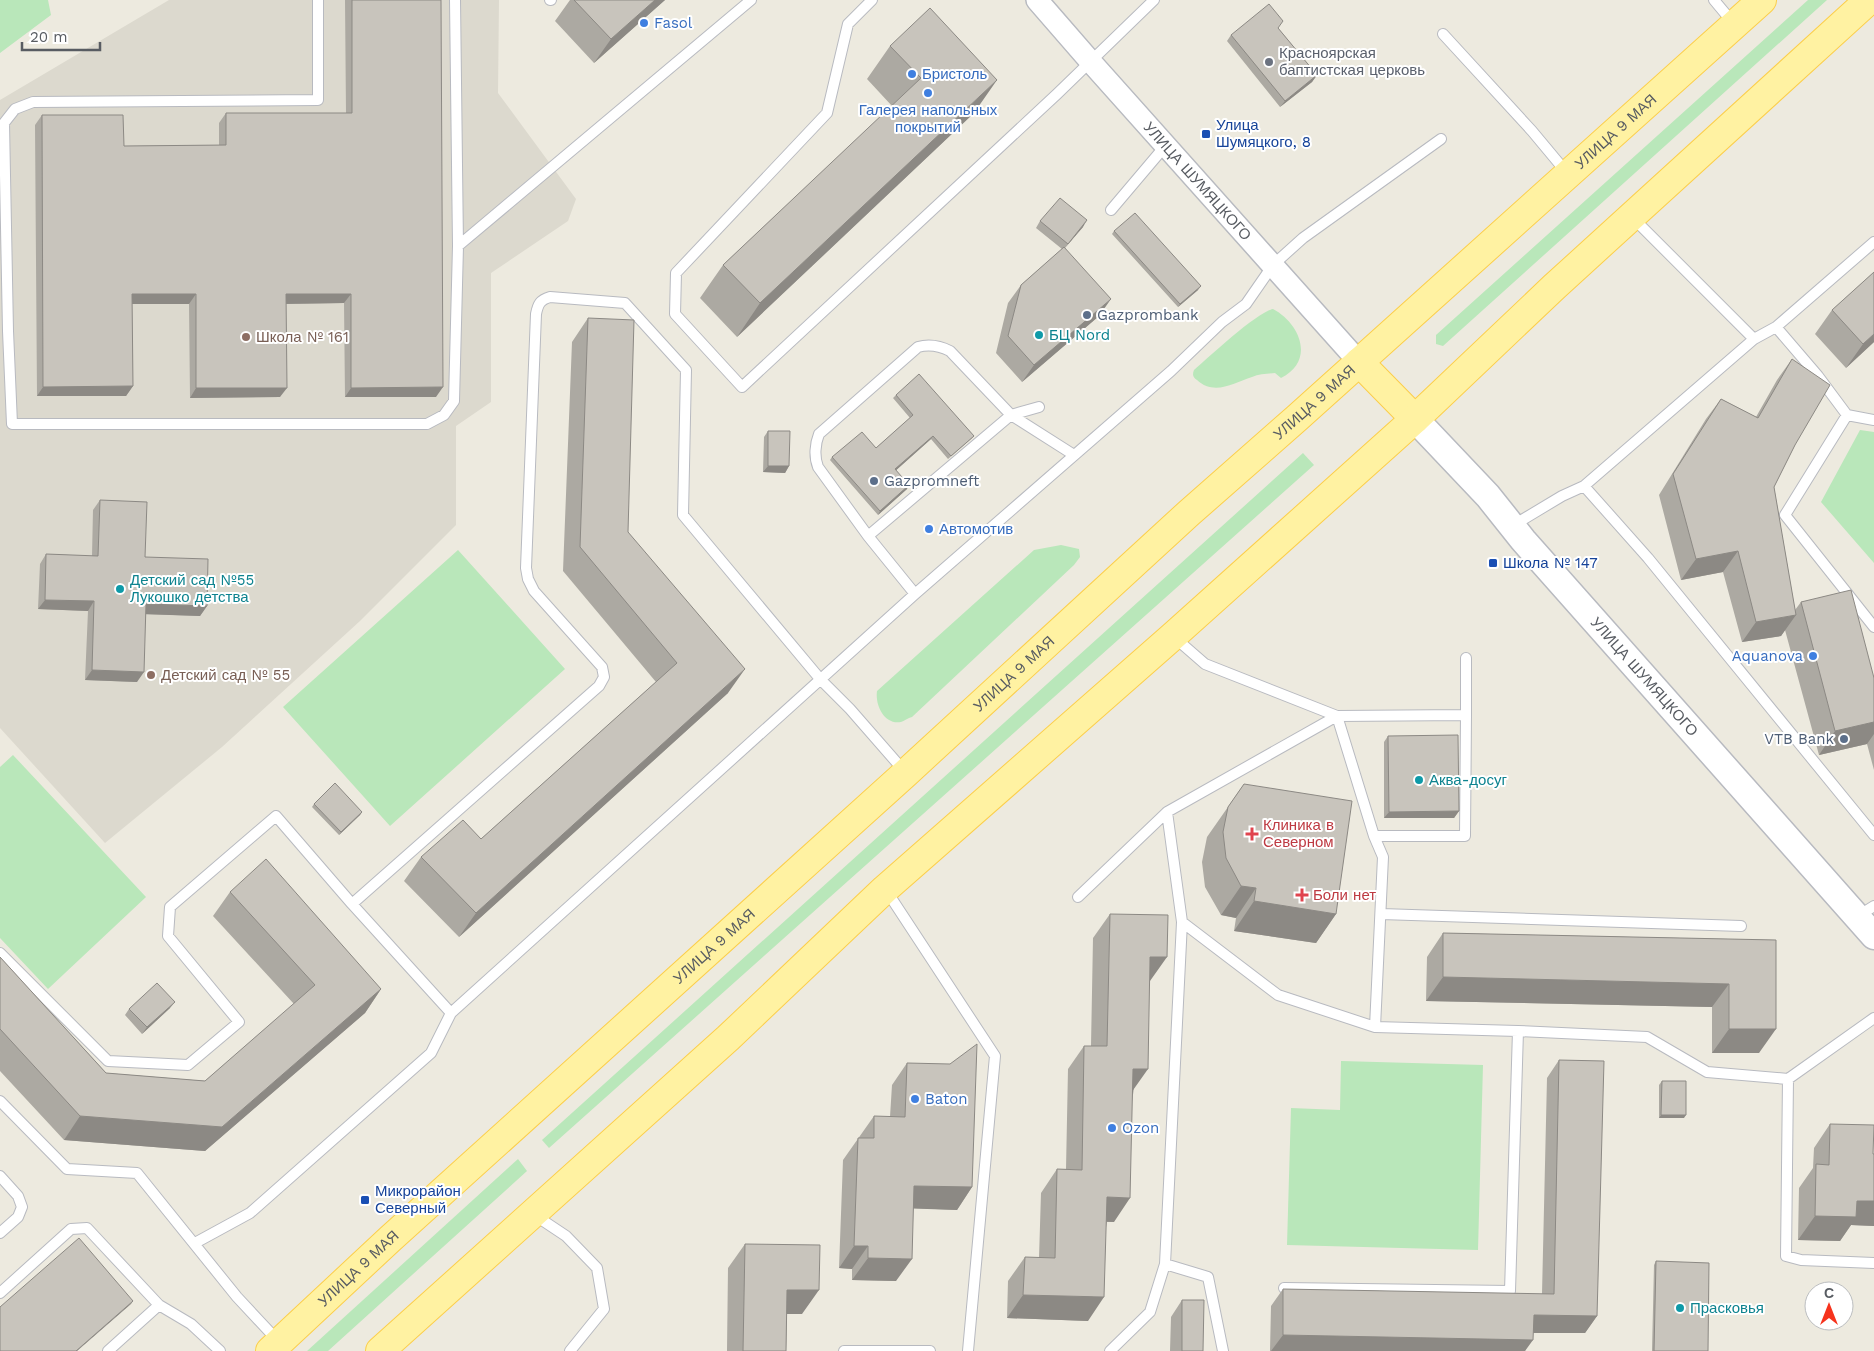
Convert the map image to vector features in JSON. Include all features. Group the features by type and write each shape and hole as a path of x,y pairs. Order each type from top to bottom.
{"main road":[{"name":"УЛИЦА 9 МАЯ","path":"274,1347 390,1239 906,773 1189,513 1762,0"},
{"path":"380,1351 728,1038 886,889 1415,419 1526,313 1869,0"},
{"path":"1847,20 1874,12"},
{"path":"1359,362 1415,419"}],"street":[{"name":"УЛИЦА ШУМЯЦКОГО","path":"1037,0 1359,362"},
{"name":"УЛИЦА ШУМЯЦКОГО","path":"1415,419 1488,496 1512,526 1865,911 1874,936"}],"lane":[{"path":"318,0 318,100 33,102 15,109 4,123 8,331 12,424 427,424 444,415 454,400 458,246 455,0"},
{"path":"458,246 751,0"},
{"path":"872,0 848,24 827,113 676,273 675,314 742,387 1057,94 1154,0"},
{"path":"1714,0 1734,25"},
{"path":"1443,34 1532,131 1568,174"},
{"path":"195,1243 250,1213 431,1053 451,1013 915,594 1171,371 1222,322 1246,304 1273,265 1303,238 1441,138"},
{"path":"1111,210 1166,145"},
{"path":"1633,217 1754,339"},
{"path":"1512,526 1562,496 1584,486 1754,339 1776,327 1874,242"},
{"path":"352,904 599,686 604,677 602,667 534,590 528,579 526,568 536,314 538,305 543,299 550,297 625,302 686,370 683,515 821,680 850,709 906,773"},
{"path":"0,318 8,331"},
{"path":"1776,327 1818,376 1847,415 1874,420"},
{"path":"915,594 868,536 818,467 816,461 819,434 918,347 925,345 943,347 950,351 1011,415 1074,455"},
{"path":"868,536 1011,415 1039,407"},
{"path":"1847,415 1786,515 1874,627"},
{"path":"1584,486 1648,558 1874,835"},
{"path":"1173,636 1204,664 1337,716 1466,715"},
{"path":"1374,836 1465,836 1466,658"},
{"path":"1078,897 1167,812 1337,716"},
{"path":"1337,716 1374,836 1383,857 1375,1027"},
{"path":"1110,1351 1150,1312 1165,1264 1182,922 1167,812"},
{"path":"0,953 108,1061 188,1065 239,1022 168,936 170,907 276,816 352,904 451,1013"},
{"path":"886,889 995,1056 968,1351"},
{"path":"1381,914 1741,926"},
{"path":"1182,922 1278,995 1375,1027 1647,1037 1707,1072 1788,1079 1874,1018"},
{"path":"1284,1288 1510,1291 1518,1031"},
{"path":"1788,1079 1786,1256 1802,1260 1874,1262"},
{"path":"0,1101 66,1169 137,1173 195,1243 274,1347"},
{"path":"0,1176 18,1196 22,1207 18,1217 0,1233"},
{"path":"533,1214 566,1236 597,1268 604,1309 570,1351"},
{"path":"0,1293 71,1229 87,1228 160,1305 191,1324 220,1351"},
{"path":"1165,1264 1208,1277 1223,1351"},
{"path":"108,1351 160,1305"},
{"path":"844,1351 930,1351"}],"shaded area":[{"name":"Школа № 161","path":"169,0 499,0 498,93 576,199 568,221 491,273 491,402 456,426 456,525 360,621 222,747 105,843 0,728 0,100"}],"green space":[{"path":"0,0 48,0 51,15 0,53"},
{"path":"1808,0 1827,0 1443,346 1436,344 1436,335"},
{"path":"1273,309 1291,324 1297,333 1301,353 1292,371 1281,378 1275,373 1260,375 1217,388 1204,385 1195,378 1193,375 1194,370 1221,346 1256,318"},
{"path":"1860,430 1874,432 1874,563 1821,502"},
{"path":"1303,453 1314,465 549,1148 542,1140"},
{"path":"1061,545 1079,549 1080,557 1074,565 912,717 901,722 895,722 885,717 879,708 877,691 1034,550"},
{"path":"458,550 565,669 390,826 283,707"},
{"path":"13,755 146,897 48,989 0,938 0,767"},
{"path":"1341,1061 1483,1065 1478,1250 1287,1245 1291,1108 1340,1110"},
{"path":"518,1159 527,1171 328,1351 307,1351"}],"building":[{"path":"352,0 441,0 443,387 351,388 351,294 286,294 287,388 196,388 196,294 132,294 133,386 43,387 42,115 123,115 124,146 226,145 226,113 352,113"},
{"path":"574,0 655,0 611,39"},
{"name":"Красноярская баптистская церковь","path":"1269,4 1283,21 1278,28 1317,75 1285,101 1231,35"},
{"path":"930,8 997,80 760,303 723,265 921,78 890,46"},
{"path":"1060,198 1087,220 1068,244 1040,221"},
{"path":"1135,213 1201,286 1180,304 1114,231"},
{"name":"БЦ Nord","path":"1064,247 1111,299 1034,365 1008,336 1021,285"},
{"path":"1874,272 1874,334 1863,344 1832,310"},
{"path":"588,318 634,320 628,532 745,669 476,913 421,857 463,820 481,839 677,663 580,547"},
{"path":"1792,359 1830,385 1795,445 1774,487 1796,615 1756,622 1738,551 1696,559 1673,474 1721,399 1758,418"},
{"path":"919,374 974,436 951,456 933,436 895,469 909,485 880,511 832,457 862,432 876,448 913,415 896,395"},
{"path":"768,431 790,431 789,466 768,466"},
{"name":"Детский сад №55 Лукошко детства","path":"100,500 147,502 145,557 208,559 207,606 146,604 144,672 92,670 94,601 45,600 46,554 98,556"},
{"path":"1851,590 1874,678 1874,722 1835,731 1801,602"},
{"name":"Аква-досуг","path":"1458,735 1459,811 1389,812 1388,736"},
{"path":"335,783 362,812 341,832 314,804"},
{"path":"1244,784 1352,801 1336,914 1254,901 1256,888 1241,886 1226,858 1223,832 1228,807"},
{"path":"266,859 381,989 222,1127 80,1116 0,1029 0,957 106,1073 205,1081 315,985 230,892"},
{"path":"1110,914 1168,915 1167,957 1150,957 1148,1069 1133,1069 1130,1198 1107,1197 1104,1297 1023,1295 1025,1257 1055,1258 1057,1169 1082,1170 1084,1046 1107,1046"},
{"path":"1443,933 1776,940 1776,1029 1729,1029 1729,984 1443,977"},
{"path":"157,983 175,1002 147,1027 129,1009"},
{"path":"977,1044 972,1187 914,1186 912,1259 868,1258 868,1246 854,1246 858,1138 874,1138 874,1116 905,1117 907,1063 950,1064"},
{"path":"1559,1060 1604,1061 1597,1316 1534,1315 1533,1340 1283,1335 1283,1289 1554,1294"},
{"path":"1662,1081 1686,1081 1686,1115 1661,1115"},
{"path":"1830,1124 1874,1125 1874,1201 1857,1201 1856,1217 1815,1216 1816,1164 1829,1165"},
{"path":"79,1238 133,1301 76,1351 0,1351 0,1307"},
{"path":"745,1244 820,1245 819,1290 787,1290 786,1351 743,1351"},
{"name":"Прасковья","path":"1656,1261 1709,1263 1708,1351 1654,1351"},
{"path":"1182,1300 1204,1300 1203,1351 1182,1351"}],"place":[{"name":"Fasol","path":"644,23"},
{"name":"Красноярская баптистская церковь","path":"1269,62"},
{"name":"Бристоль","path":"912,74"},
{"name":"Галерея напольных покрытий","path":"928,93"},
{"name":"Улица Шумяцкого, 8","path":"1206,134"},
{"name":"Gazprombank","path":"1087,315"},
{"name":"БЦ Nord","path":"1039,335"},
{"name":"Школа № 161","path":"246,337"},
{"name":"Gazpromneft","path":"874,481"},
{"name":"Автомотив","path":"929,529"},
{"name":"Школа № 147","path":"1493,563"},
{"name":"Детский сад №55 Лукошко детства","path":"120,589"},
{"name":"Aquanova","path":"1813,656"},
{"name":"Детский сад № 55","path":"151,675"},
{"name":"VTB Bank","path":"1844,739"},
{"name":"Аква-досуг","path":"1419,780"},
{"name":"Клиника в Северном","path":"1252,834"},
{"name":"Боли нет","path":"1302,895"},
{"name":"Baton","path":"915,1099"},
{"name":"Ozon","path":"1112,1128"},
{"name":"Микрорайон Северный","path":"365,1200"},
{"name":"Прасковья","path":"1680,1308"}]}
